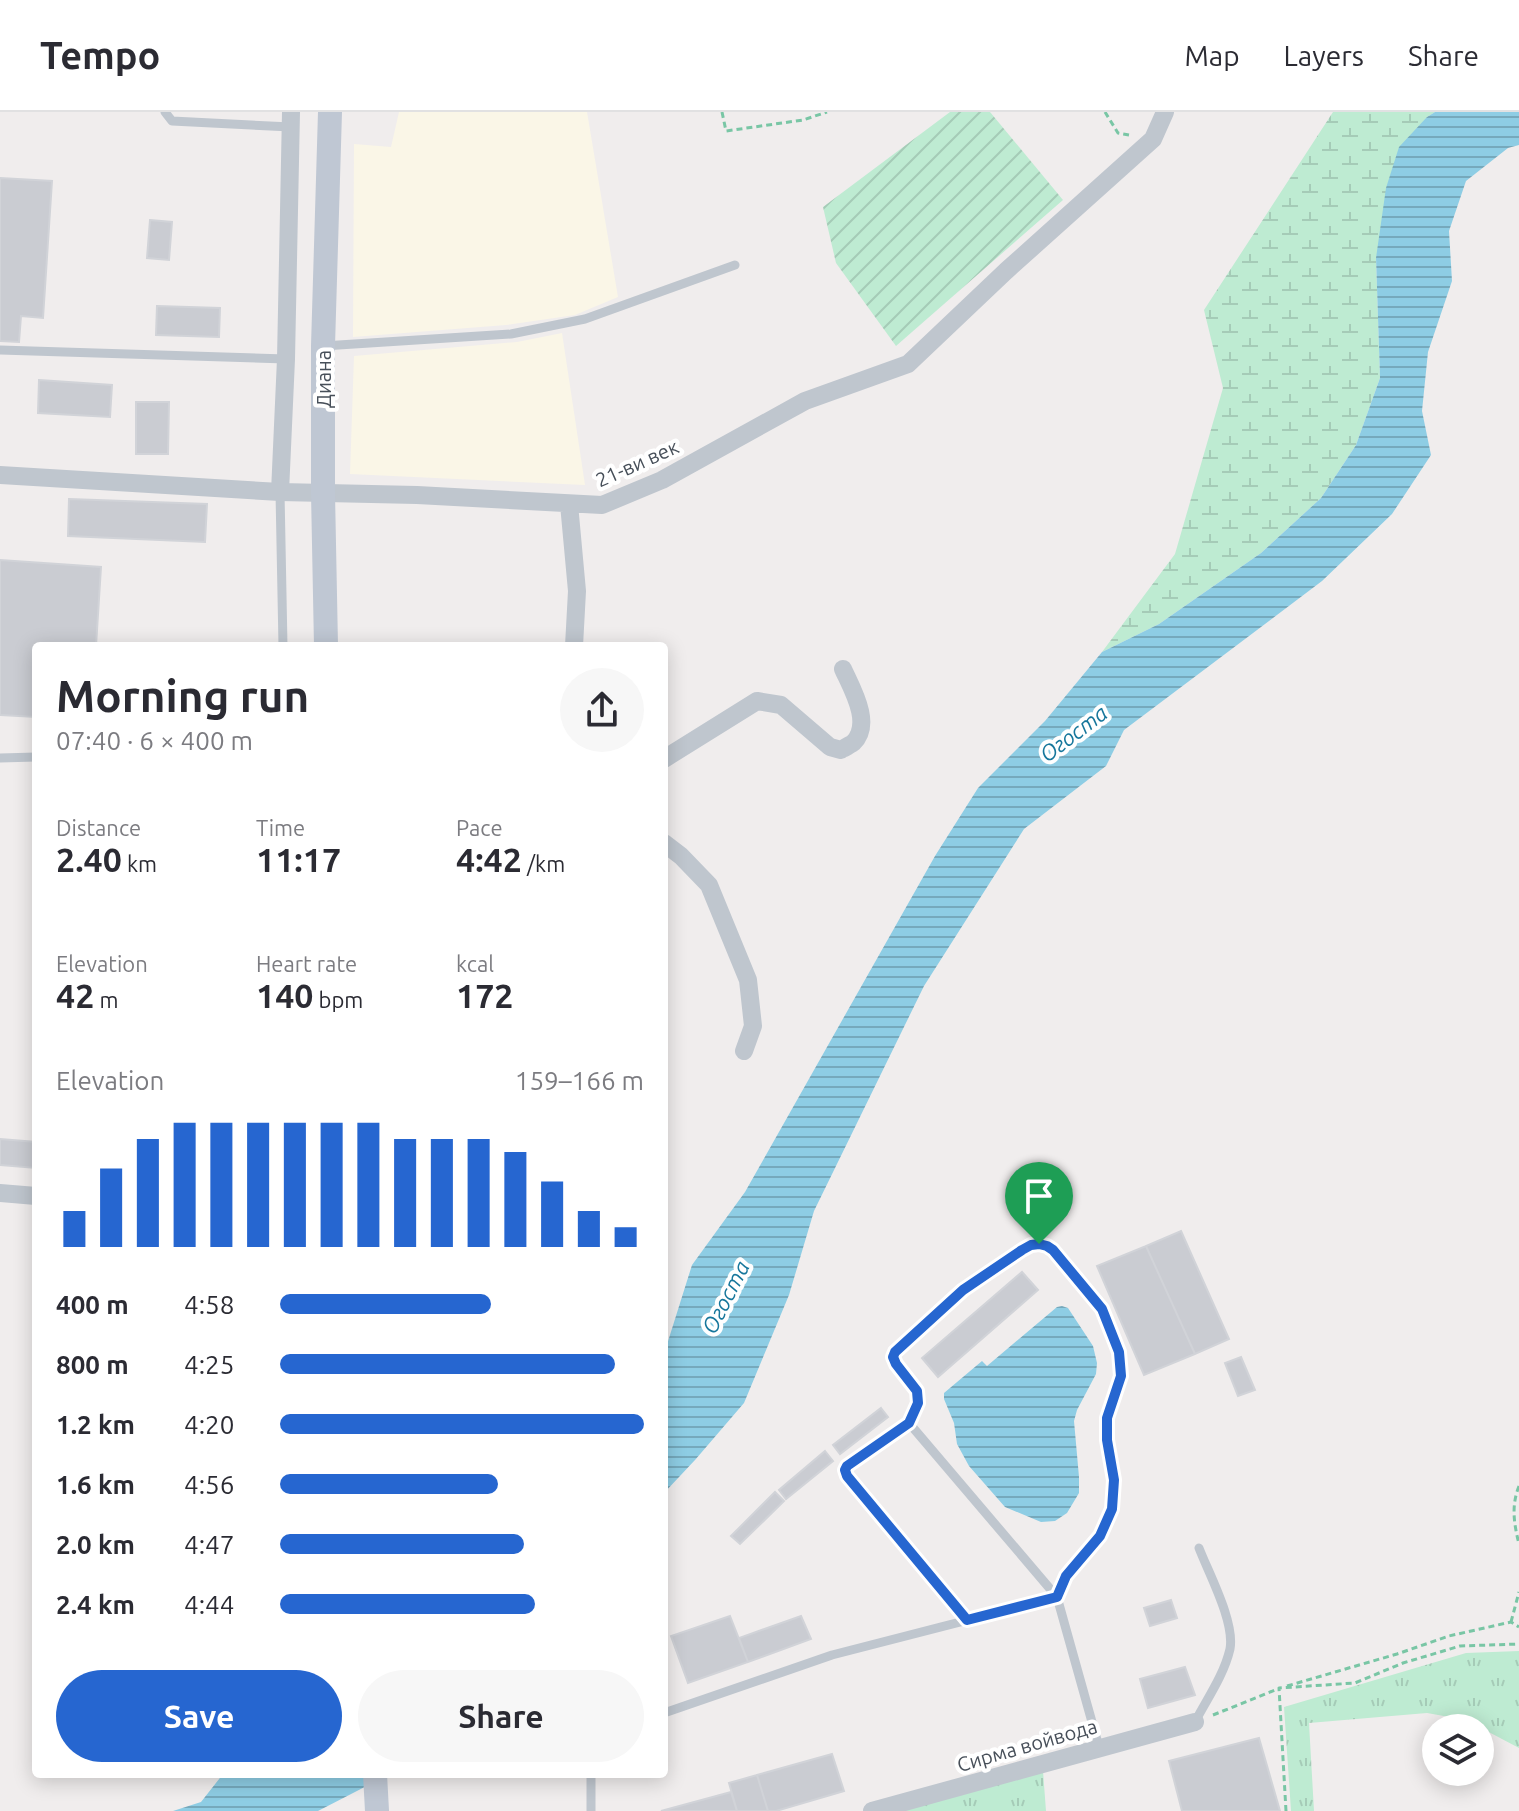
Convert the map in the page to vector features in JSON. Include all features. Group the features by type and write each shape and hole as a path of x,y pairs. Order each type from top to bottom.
{"main road":[{"name":"Диана","path":"326,642 323,346 330,112"},
{"path":"375,1778 377,1811"}],"street":[{"name":"21-ви век","path":"0,475 280,492 417,495 602,505 662,480 805,401 908,364 1153,139 1165,112"},
{"name":"Диана","path":"280,492 291,119"},
{"path":"569,504 577,591 574,642"},
{"path":"668,757 757,701 781,705 830,747 841,750 853,744 860,732 861,719 843,669"},
{"path":"668,846 709,885 743,966 748,980 753,1026 744,1051"},
{"path":"0,1193 32,1196"},
{"name":"Сирма войвода","path":"872,1811 1195,1722"}],"lane":[{"path":"165,112 172,121 291,119"},
{"path":"323,346 511,334 585,319 735,265"},
{"path":"0,350 286,359"},
{"path":"280,492 283,642"},
{"path":"0,758 32,757"},
{"path":"967,1620 845,1473 847,1466 909,1423 918,1403 917,1391 896,1364 893,1357 895,1352 963,1290 1022,1250 1039,1244 1053,1250 1102,1309 1119,1352 1121,1376 1107,1418 1107,1440 1114,1480 1112,1509 1100,1536 1066,1576 1057,1597"},
{"path":"909,1423 1057,1597 1099,1747"},
{"path":"1195,1722 1225,1666 1231,1646 1230,1626 1199,1548"},
{"path":"668,1712 832,1655 1057,1597"},
{"path":"591,1778 591,1811"}],"path":[{"path":"722,112 726,131 803,120 827,112"},
{"path":"1105,112 1118,133 1153,139"},
{"path":"1519,1486 1514,1499 1514,1524 1519,1544"},
{"path":"1511,1622 1519,1592"},
{"path":"1195,1722 1279,1688 1449,1636 1511,1622 1519,1627"},
{"path":"1279,1688 1355,1683 1403,1663 1460,1646 1519,1644"},
{"path":"1279,1688 1286,1811"}],"shaded area":[{"path":"399,112 587,112 618,297 575,315 506,325 353,337 354,144 391,147"},
{"path":"562,333 585,485 350,474 354,356 517,342"}],"green space":[{"path":"950,112 990,112 1063,200 896,346 836,263 823,207"},
{"path":"1333,112 1435,112 1427,117 1376,258 1380,378 1356,445 1321,498 1261,553 1159,624 1102,652 1175,554 1223,388 1204,310"},
{"path":"1519,1651 1519,1748 1494,1735 1494,1714 1427,1713 1309,1723 1314,1811 1291,1811 1284,1707 1466,1653"},
{"path":"1043,1771 1046,1811 892,1811"}],"water":[{"name":"Огоста","path":"1435,112 1519,112 1519,145 1508,148 1466,181 1449,231 1452,281 1428,352 1422,411 1431,455 1392,514 1322,581 1124,730 1106,766 1024,829 924,986 814,1211 789,1295 744,1403 668,1489 668,1341 692,1265 745,1192 935,856 978,788 1045,721 1102,652 1159,624 1261,553 1321,498 1356,445 1380,378 1376,258 1386,188 1399,147"},
{"path":"1062,1306 1068,1308 1093,1346 1096,1374 1074,1421 1079,1493 1067,1513 1055,1521 1041,1522 1005,1507 969,1466 957,1444 944,1393 982,1361 987,1366"},
{"path":"220,1778 382,1778 318,1811 173,1811 201,1802"}],"building":[{"path":"0,178 52,181 43,318 21,316 19,342 0,341"},
{"path":"150,220 172,222 169,260 147,258"},
{"path":"157,306 220,308 219,337 156,335"},
{"path":"39,380 112,385 110,417 38,413"},
{"path":"136,402 169,402 168,454 136,454"},
{"path":"69,499 207,504 205,542 68,536"},
{"path":"0,560 101,567 96,642 32,642 32,717 0,715"},
{"path":"0,1139 32,1142 32,1168 0,1165"},
{"path":"1181,1231 1229,1339 1195,1354 1146,1246"},
{"path":"1146,1246 1195,1354 1144,1375 1097,1266"},
{"path":"1022,1272 1038,1290 938,1377 922,1358"},
{"path":"1241,1357 1255,1390 1238,1396 1225,1363"},
{"path":"881,1408 888,1417 840,1454 833,1445"},
{"path":"825,1451 833,1461 786,1499 779,1490"},
{"path":"775,1492 784,1501 740,1544 731,1536"},
{"path":"1171,1600 1177,1618 1150,1626 1144,1608"},
{"path":"730,1616 748,1662 688,1683 671,1636"},
{"path":"801,1616 811,1639 748,1662 739,1638"},
{"path":"1185,1667 1195,1695 1148,1708 1140,1679"},
{"path":"1259,1738 1280,1811 1182,1811 1169,1761"},
{"path":"832,1754 844,1791 768,1811 757,1775"},
{"path":"757,1775 768,1811 737,1811 729,1783"},
{"path":"731,1792 737,1811 661,1811"}],"route":[{"path":"1039,1244 1053,1250 1102,1309 1119,1352 1121,1376 1107,1418 1107,1440 1114,1480 1112,1509 1100,1536 1066,1576 1057,1597 967,1620 845,1470 909,1423 918,1403 917,1391 896,1364 893,1357 895,1352 963,1290 1022,1250 1039,1244"}]}
